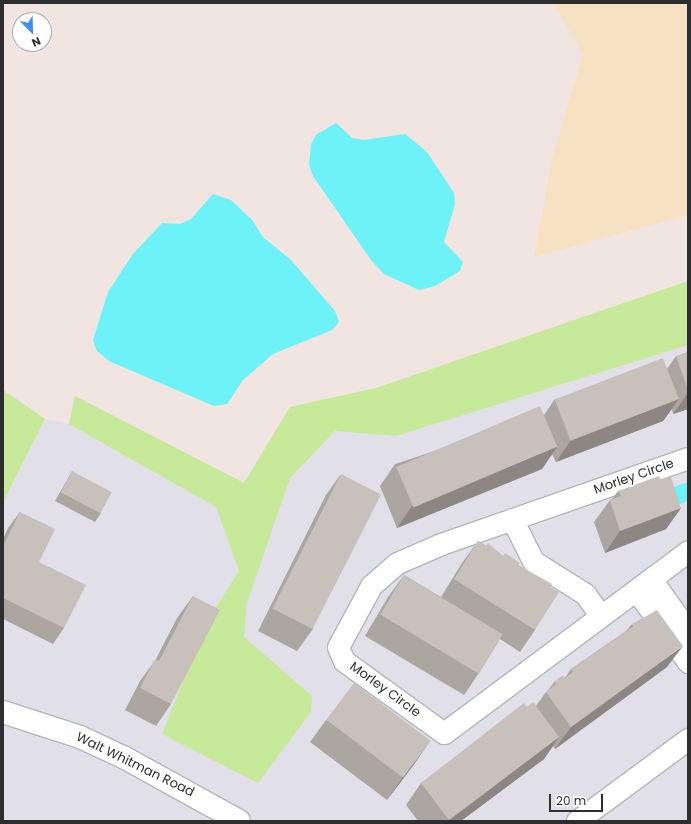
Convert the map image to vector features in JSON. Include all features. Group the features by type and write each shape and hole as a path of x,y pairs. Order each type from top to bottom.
{"main road":[{"name":"Walt Whitman Road","path":"3,712 80,737 200,796 239,821"}],"street":[{"name":"Morley Circle","path":"688,458 512,519 396,563 371,586 338,647 344,661 444,733 688,551"},
{"path":"512,519 534,561 585,594 600,616"},
{"path":"643,584 688,631"},
{"path":"643,584 688,662"},
{"path":"577,821 688,739"}],"shaded area":[{"path":"688,286 688,821 3,821 3,390 45,419 69,424 75,396 244,483 290,407 376,388"}],"green space":[{"path":"688,281 688,345 396,436 335,431 290,478 246,606 244,637 312,696 311,712 258,783 162,734 208,620 239,571 216,507 69,424 75,396 244,483 290,407 376,388"},
{"path":"3,390 45,419 3,502"}],"sand":[{"path":"553,3 688,3 688,215 534,257 552,159 583,54"}],"water":[{"path":"336,123 352,138 364,140 405,134 427,152 454,193 455,204 444,242 463,262 460,271 435,286 419,290 384,274 371,260 313,176 309,165 311,144 316,135"},
{"path":"213,194 231,200 252,220 263,237 291,260 335,311 339,322 332,330 273,354 243,380 227,404 214,406 109,361 97,351 93,340 108,292 133,254 162,223 180,224 191,219"},
{"path":"688,482 688,501 669,508 663,491"}],"building":[{"path":"688,352 688,390 676,356"},
{"path":"663,358 679,399 570,441 555,400"},
{"path":"540,406 557,447 414,507 396,467"},
{"path":"72,471 112,492 100,513 61,492"},
{"path":"341,474 381,494 313,629 272,609"},
{"path":"659,476 661,480 671,477 681,508 620,531 610,500 621,496 618,491"},
{"path":"20,512 55,529 39,562 86,585 64,628 3,598 3,546"},
{"path":"478,541 486,546 488,543 503,556 505,553 520,563 518,565 552,584 550,587 559,592 535,630 454,579"},
{"path":"404,575 503,634 479,674 380,614"},
{"path":"193,596 220,610 171,704 140,688 155,659 159,661"},
{"path":"657,610 683,646 571,727 546,692 556,684 555,681 563,675 565,678 573,672 571,669 634,626 632,624"},
{"path":"354,683 431,741 403,778 326,720"},
{"path":"533,702 559,737 449,820 421,783 524,703 527,707"}]}
